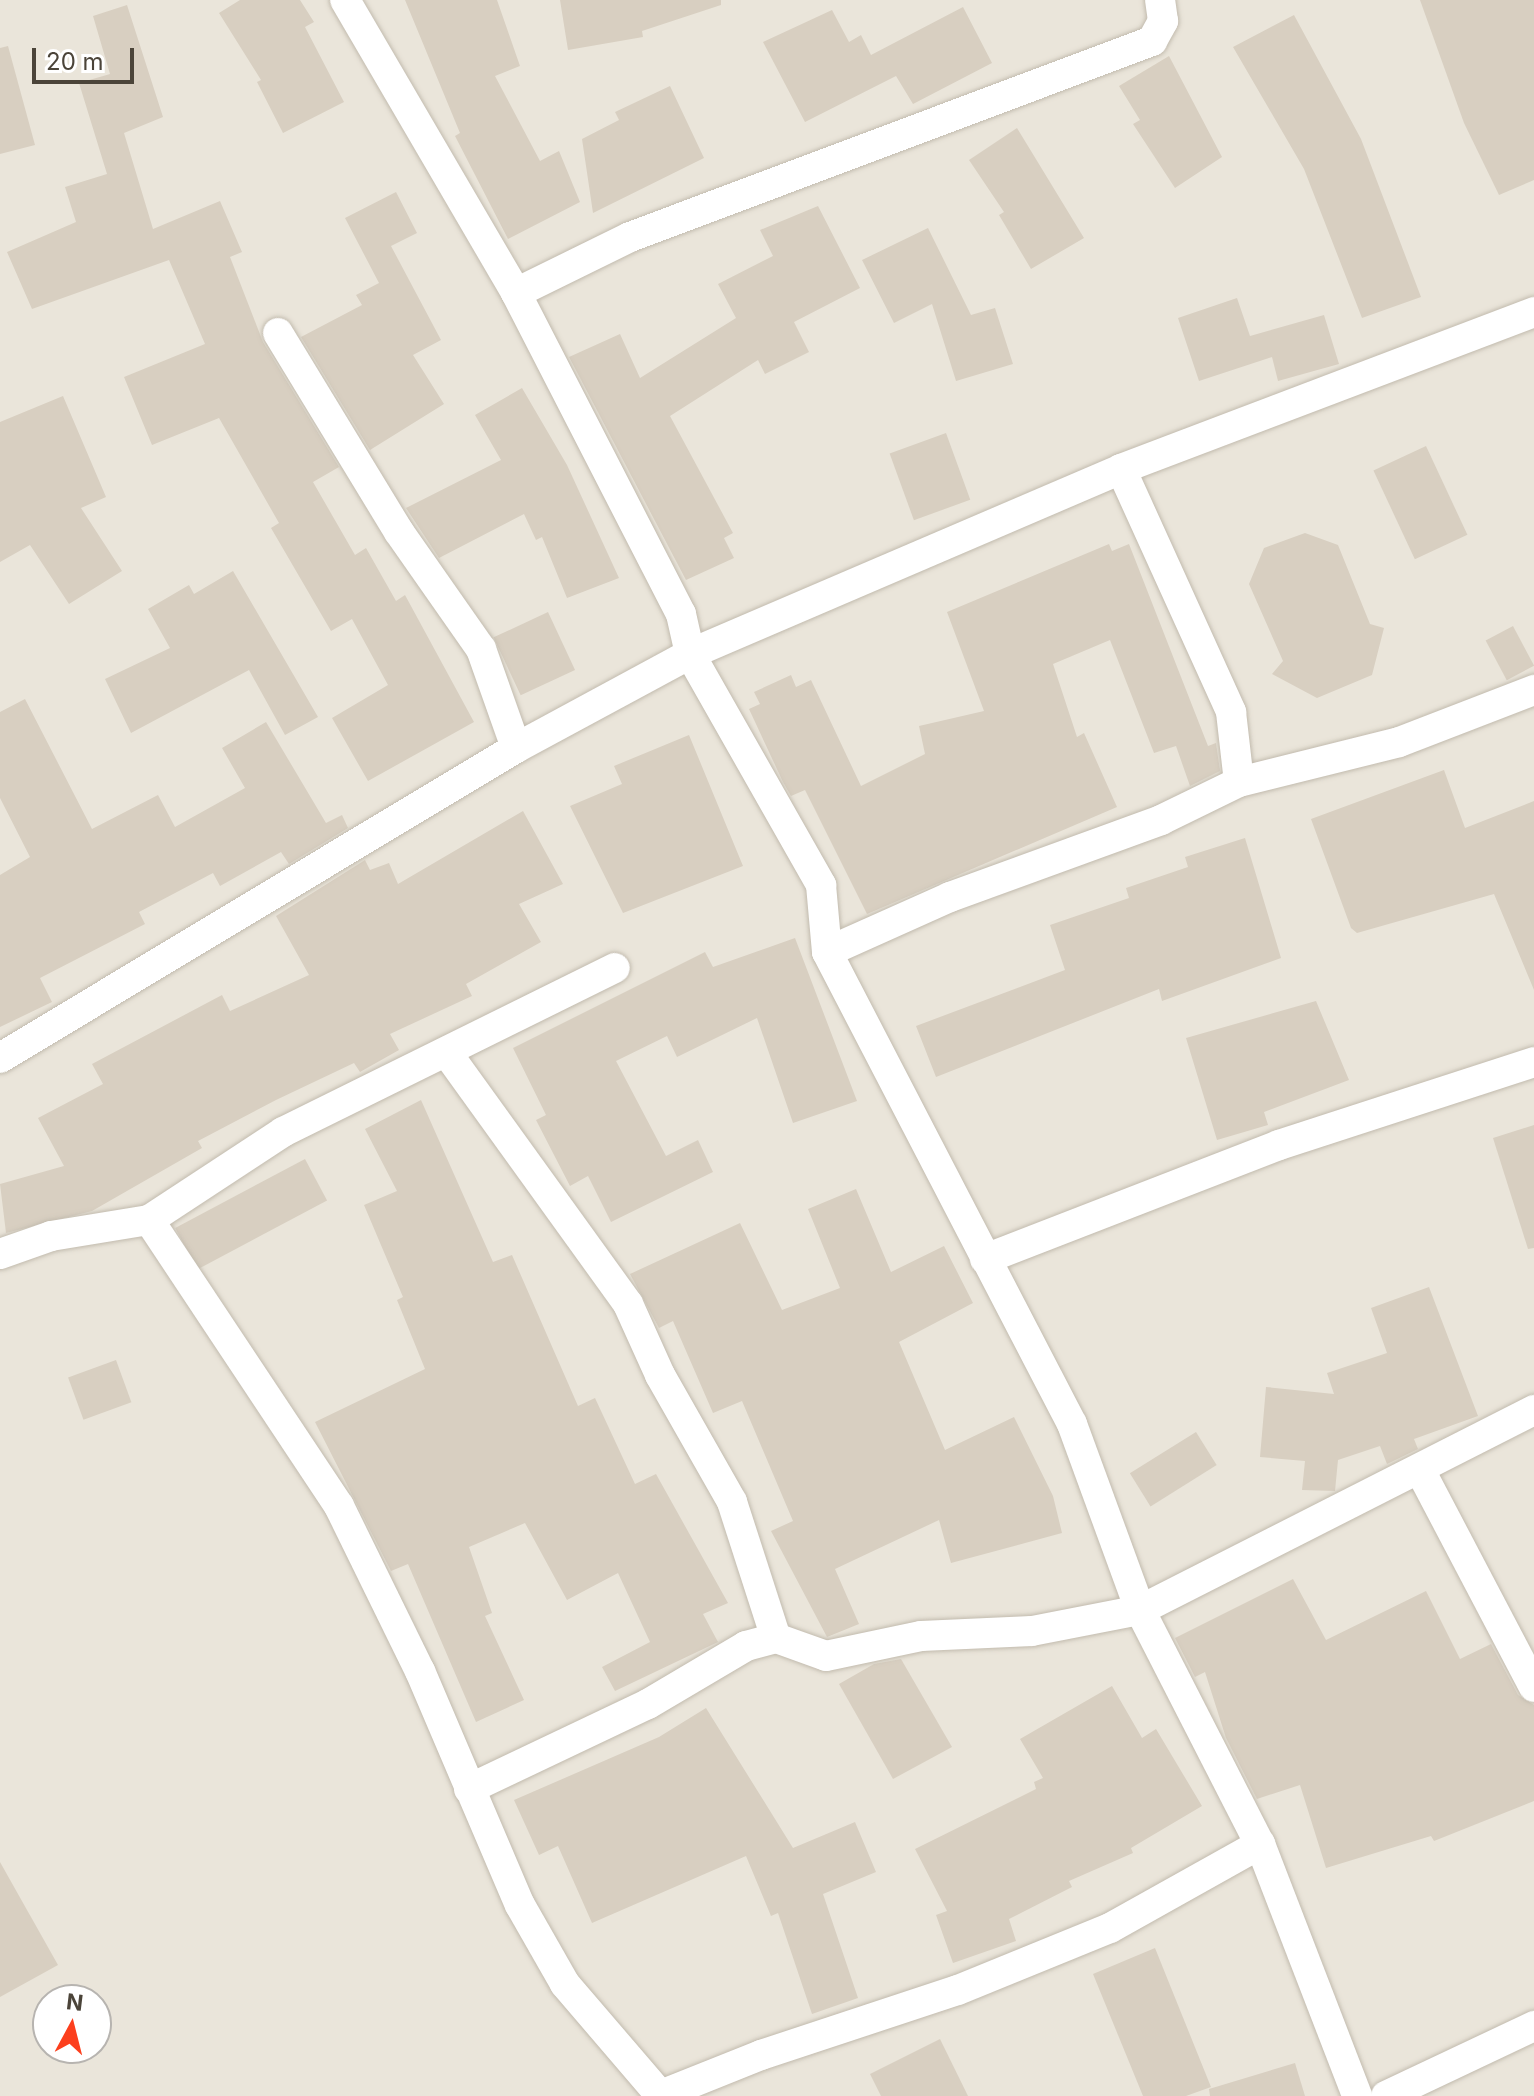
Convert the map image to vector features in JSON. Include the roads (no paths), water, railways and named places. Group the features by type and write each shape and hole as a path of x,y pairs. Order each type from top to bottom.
{"street":[{"path":"345,0 516,293 681,614 690,654 821,885 827,952 1072,1424 1140,1610 1260,1844 1357,2096"},
{"path":"516,293 630,237 1152,41 1163,21 1160,0"},
{"path":"0,1058 516,748 690,654 1121,469 1534,312"},
{"path":"278,333 399,532 481,649 516,748"},
{"path":"1121,469 1231,712 1239,782"},
{"path":"827,952 950,897 1161,820 1239,782 1399,742 1534,690"},
{"path":"0,1254 51,1236 149,1220 283,1132 615,968"},
{"path":"447,1053 628,1304 660,1375 732,1502 776,1638"},
{"path":"985,1259 1279,1145 1534,1062"},
{"path":"149,1220 339,1506 520,1905 565,1984 661,2096 761,2055 958,1990 1110,1928 1260,1844"},
{"path":"469,1789 648,1704 746,1646 776,1638 826,1656 921,1636 1032,1631 1140,1610 1534,1410"},
{"path":"1420,1470 1534,1687"},
{"path":"1386,2096 1534,2026"}]}
